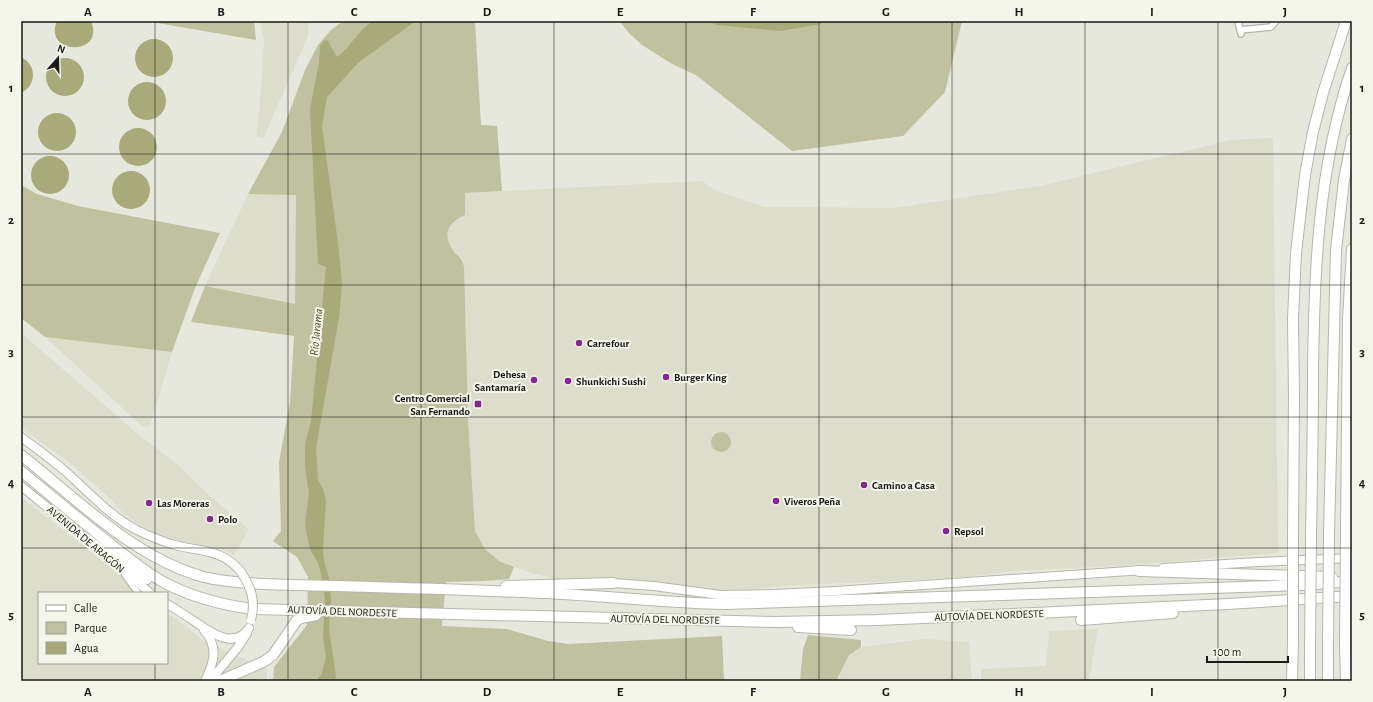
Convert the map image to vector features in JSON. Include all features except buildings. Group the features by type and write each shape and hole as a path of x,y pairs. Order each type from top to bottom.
{"highway":[{"path":"1292,681 1294,396 1293,319 1296,253 1305,175 1323,94 1347,21"},
{"path":"1310,681 1314,319 1317,249 1325,179 1341,100 1352,64"},
{"path":"1341,100 1352,68"},
{"path":"1328,681 1329,534 1336,250 1342,195 1352,139"},
{"path":"1346,681 1345,644 1348,320 1352,249"},
{"name":"AUTOVÍA DEL NORDESTE","path":"21,455 128,541 162,561 191,573 219,580 264,584 564,594 674,603 726,604 1352,582"},
{"name":"AUTOVÍA DEL NORDESTE","path":"21,471 90,528 145,570 166,583 183,591 216,602 252,609 301,614 342,612 775,622 878,620 1352,597"},
{"path":"87,540 118,562 165,588 194,600 216,602"},
{"path":"1139,571 1352,577"},
{"path":"468,590 499,586 613,583"},
{"path":"1081,620 1213,609 1228,604"},
{"path":"220,681 265,661 273,655 301,614"},
{"path":"775,622 794,627 851,630"},
{"path":"1285,681 1292,645"}],"main road":[{"path":"21,438 65,470 124,523 157,539 176,545 220,554 231,561 241,572 251,590 253,606 252,620 238,647 210,681"},
{"name":"AVENIDA DE ARAGÓN","path":"21,486 149,592"},
{"path":"613,583 654,586 720,595 774,594 1139,571 1195,566 1352,558"},
{"path":"168,605 217,635 231,638 241,636 249,628"},
{"path":"196,622 210,638 214,649 212,662 205,681"}],"street":[{"path":"1238,21 1241,32 1271,27 1276,21"},
{"path":"121,568 137,592"}],"shaded area":[{"path":"260,21 308,21 308,36 263,139 256,136 260,104 264,40"},
{"path":"1273,138 1278,553 1117,566 1011,571 976,576 797,585 725,591 656,591 597,588 531,573 499,561 485,549 475,531 468,419 463,260 451,248 447,237 451,224 455,220 465,215 465,193 702,181 715,190 764,207 893,208 1040,186 1231,140"},
{"path":"248,194 296,195 295,305 205,286"},
{"path":"21,333 145,440 180,467 209,495 249,529 234,555 221,549 180,541 156,533 136,523 121,511 111,499 69,462 21,428"},
{"path":"45,337 172,352 150,426 143,427"},
{"path":"21,497 142,592 38,592 38,664 168,664 168,613 204,641 267,669 267,681 21,681"},
{"path":"1098,629 1089,681 981,681 981,669 1046,666 1049,631"},
{"path":"926,639 969,642 972,681 836,681 849,654 861,647"}],"green space":[{"path":"146,21 254,21 256,40"},
{"path":"343,21 475,21 481,125 497,126 502,191 465,193 465,215 456,220 449,227 447,236 451,247 462,260 464,267 468,419 475,531 485,549 499,561 514,567 509,579 446,582 442,626 507,629 548,641 569,644 722,636 724,681 273,681 274,667 307,625 308,577 297,557 273,541 281,531 279,462 290,402 294,336 191,322 205,286 295,304 296,195 248,194 282,132 305,70 318,45 331,30"},
{"path":"619,21 962,21 945,92 903,136 792,151 696,75 672,64 642,45"},
{"path":"21,185 37,194 78,206 220,233 195,288 172,352 45,337 21,318"},
{"path":"721,432 728,435 731,442 728,449 721,452 714,449 711,442 714,435"},
{"path":"808,635 861,640 861,647 849,655 836,681 800,681 803,649"}],"water":[{"path":"57,21 91,21 93,33 90,41 83,46 74,47 65,45 58,40 55,32"},
{"path":"373,21 416,21 359,62 327,97 322,126 342,284 339,318 316,448 318,480 323,489 326,501 323,548 324,561 329,578 331,600 329,629 336,677 335,681 316,681 321,675 326,658 323,636 325,600 319,565 310,549 305,525 309,493 305,467 305,444 311,421 326,267 318,264 310,109 319,63 320,46 324,40 328,41 337,57 363,29"},
{"path":"707,21 832,21 780,31 717,25"},
{"path":"150,39 158,39 168,44 172,51 172,65 168,72 158,77 150,77 140,72 138,69 135,62 135,54 140,44 143,42"},
{"path":"21,57 30,65 33,75 30,85 21,93"},
{"path":"61,58 69,58 79,63 83,70 83,84 79,91 69,96 61,96 51,91 49,88 46,81 46,73 51,63 54,61"},
{"path":"143,82 151,82 161,87 165,94 165,108 161,115 151,120 143,120 133,115 131,112 128,105 128,97 133,87 136,85"},
{"path":"53,113 61,113 71,118 75,125 75,139 71,146 61,151 53,151 43,146 41,143 38,136 38,128 43,118 46,116"},
{"path":"134,128 142,128 152,133 156,140 156,154 152,161 142,166 134,166 124,161 122,158 119,151 119,143 124,133 127,131"},
{"path":"46,156 54,156 64,161 68,168 68,182 64,189 54,194 46,194 36,189 34,186 31,179 31,171 36,161 39,159"},
{"path":"127,171 135,171 145,176 149,183 149,197 145,204 135,209 127,209 117,204 115,201 112,194 112,186 117,176 120,174"}],"place":[{"name":"Carrefour","path":"579,343"},
{"name":"Burger King","path":"666,377"},
{"name":"Dehesa Santamaría","path":"534,380"},
{"name":"Shunkichi Sushi","path":"568,381"},
{"name":"Centro Comercial San Fernando","path":"478,404"},
{"name":"Camino a Casa","path":"864,485"},
{"name":"Viveros Peña","path":"776,501"},
{"name":"Las Moreras","path":"149,503"},
{"name":"Polo","path":"210,519"},
{"name":"Repsol","path":"946,531"}],"water label":[{"name":"Río Jarama","path":"316,332"}]}
